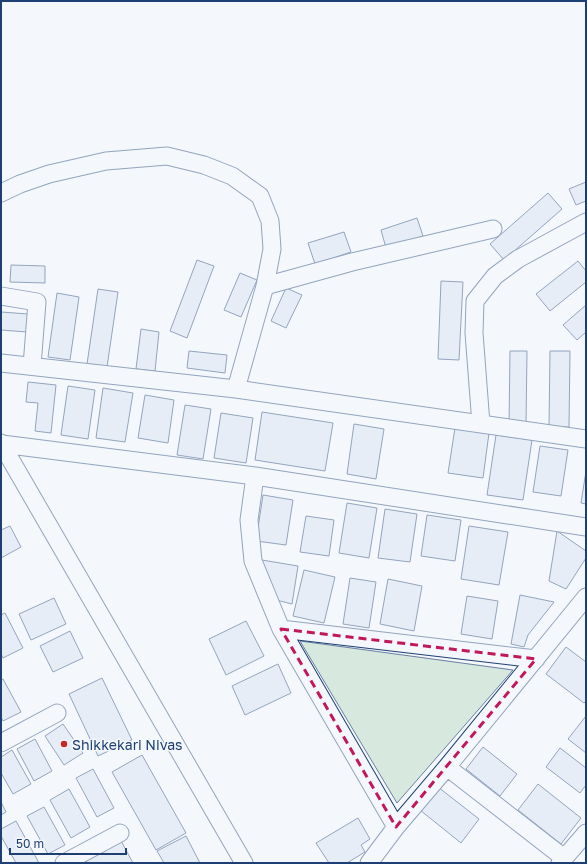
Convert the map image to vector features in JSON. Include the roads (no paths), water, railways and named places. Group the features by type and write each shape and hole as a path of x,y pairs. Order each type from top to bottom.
{"street":[{"path":"1,193 20,184 49,174 106,161 168,156 204,165 232,176 260,196 270,221 272,249 266,286 236,389"},
{"path":"481,424 474,333 475,301 495,276 518,259 586,222"},
{"path":"266,286 352,262 493,229"},
{"path":"1,296 37,302 32,366"},
{"path":"1,363 236,389 586,439"},
{"path":"1,443 255,476 586,527"},
{"path":"1,443 244,863"},
{"path":"255,476 249,520 253,561 281,629 396,826"},
{"path":"369,863 396,826 447,767 586,597"},
{"path":"281,629 536,659"},
{"path":"1,743 57,713"},
{"path":"447,767 562,860 586,833"},
{"path":"64,863 120,833"}],"place":[{"name":"Shikkekari Nivas","path":"64,744"}]}
